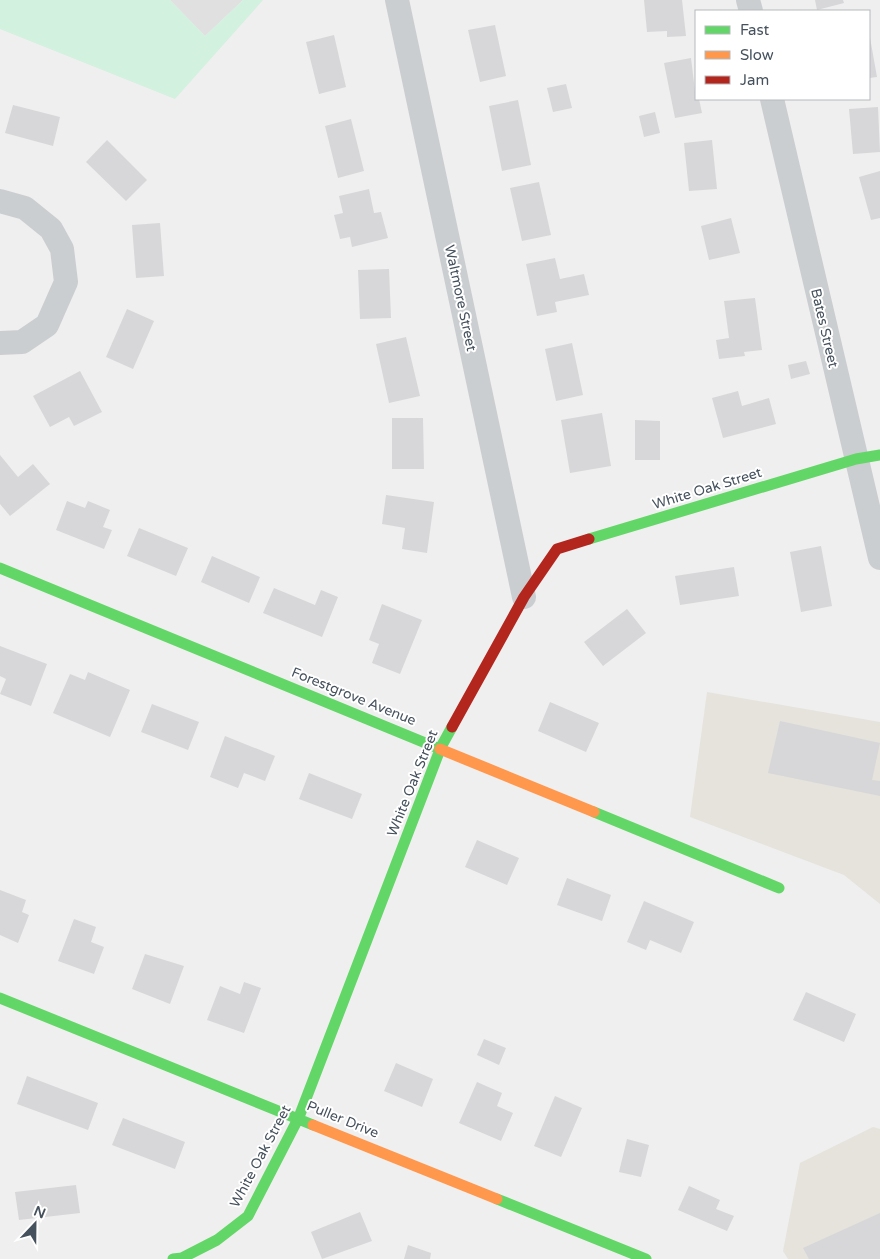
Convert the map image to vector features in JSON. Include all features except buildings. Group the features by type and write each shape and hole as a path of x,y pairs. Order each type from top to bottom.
{"street":[{"name":"Waltmore Street","path":"397,0 524,596"},
{"name":"Bates Street","path":"772,100 880,558"},
{"path":"0,201 24,208 51,229 62,249 66,282 47,325 22,342 0,343"},
{"name":"White Oak Street","path":"173,1259 182,1258 217,1240 248,1216 299,1117 441,747 524,596 557,549 856,459 880,455"},
{"name":"Forestgrove Avenue","path":"0,568 441,747 779,888"},
{"name":"Puller Drive","path":"0,998 299,1117 646,1259"}],"shaded area":[{"path":"170,0 243,0 205,36"},
{"path":"707,692 880,722 880,904 844,875 690,817"},
{"path":"873,1127 880,1129 880,1259 788,1259 783,1251 800,1163"}],"green space":[{"path":"0,0 170,0 205,36 243,0 263,0 175,99 0,29"}],"traffic: fast":[{"path":"589,539 856,459 880,455"},
{"path":"0,568 440,749"},
{"path":"173,1259 182,1258 217,1240 248,1216 299,1117 441,747 452,727"},
{"path":"594,812 779,888"},
{"path":"0,998 313,1125"},
{"path":"497,1199 646,1259"}],"traffic: slow":[{"path":"440,749 594,812"},
{"path":"313,1125 497,1199"}],"traffic: jam":[{"path":"452,727 524,597 557,549 589,539"}]}
